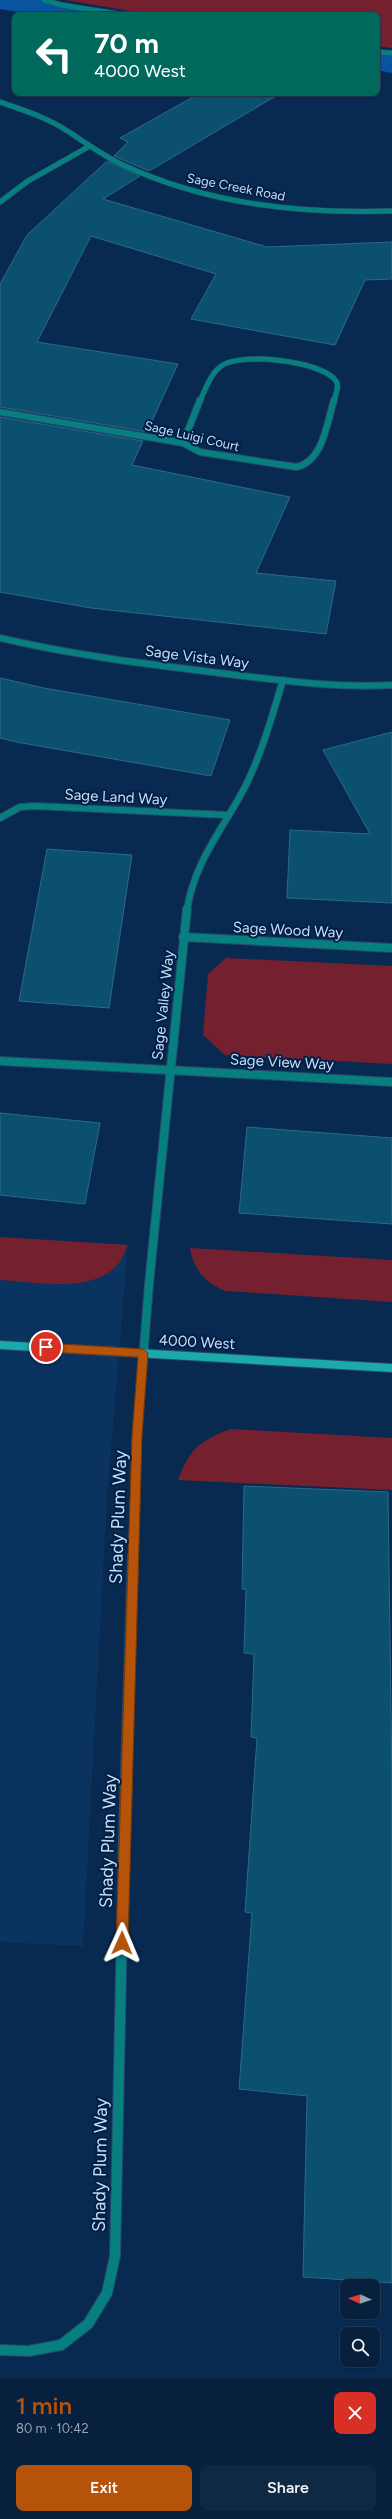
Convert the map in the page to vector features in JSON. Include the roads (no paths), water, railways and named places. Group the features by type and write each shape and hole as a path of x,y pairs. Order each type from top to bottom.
{"main road":[{"name":"4000 West","path":"0,1345 392,1368"}],"street":[{"path":"44,0 61,5 105,12"},
{"path":"380,52 392,53"},
{"name":"Sage Creek Road","path":"0,102 37,116 69,132 88,147 121,164 176,187 217,198 255,205 322,212 392,211"},
{"path":"0,202 28,181 88,147"},
{"name":"Sage Luigi Court","path":"0,412 183,443 200,452 246,460 285,466 306,465 317,454 338,387 333,376 318,369 254,359 229,361 214,372 183,443"},
{"name":"Sage Vista Way","path":"0,638 62,652 333,686 392,685"},
{"name":"Sage Valley Way","path":"143,1353 183,937 188,899 202,858 249,779 267,736 283,680"},
{"name":"Sage Land Way","path":"3,816 20,807 35,806 227,815"},
{"name":"Sage Wood Way","path":"183,937 392,948"},
{"name":"Sage View Way","path":"0,1061 392,1082"},
{"name":"Shady Plum Way","path":"0,2350 29,2351 61,2345 88,2324 107,2293 115,2256 125,1826 137,1436 143,1353"}],"waterway":[{"path":"0,0 72,12"},
{"path":"380,62 392,64"}]}
